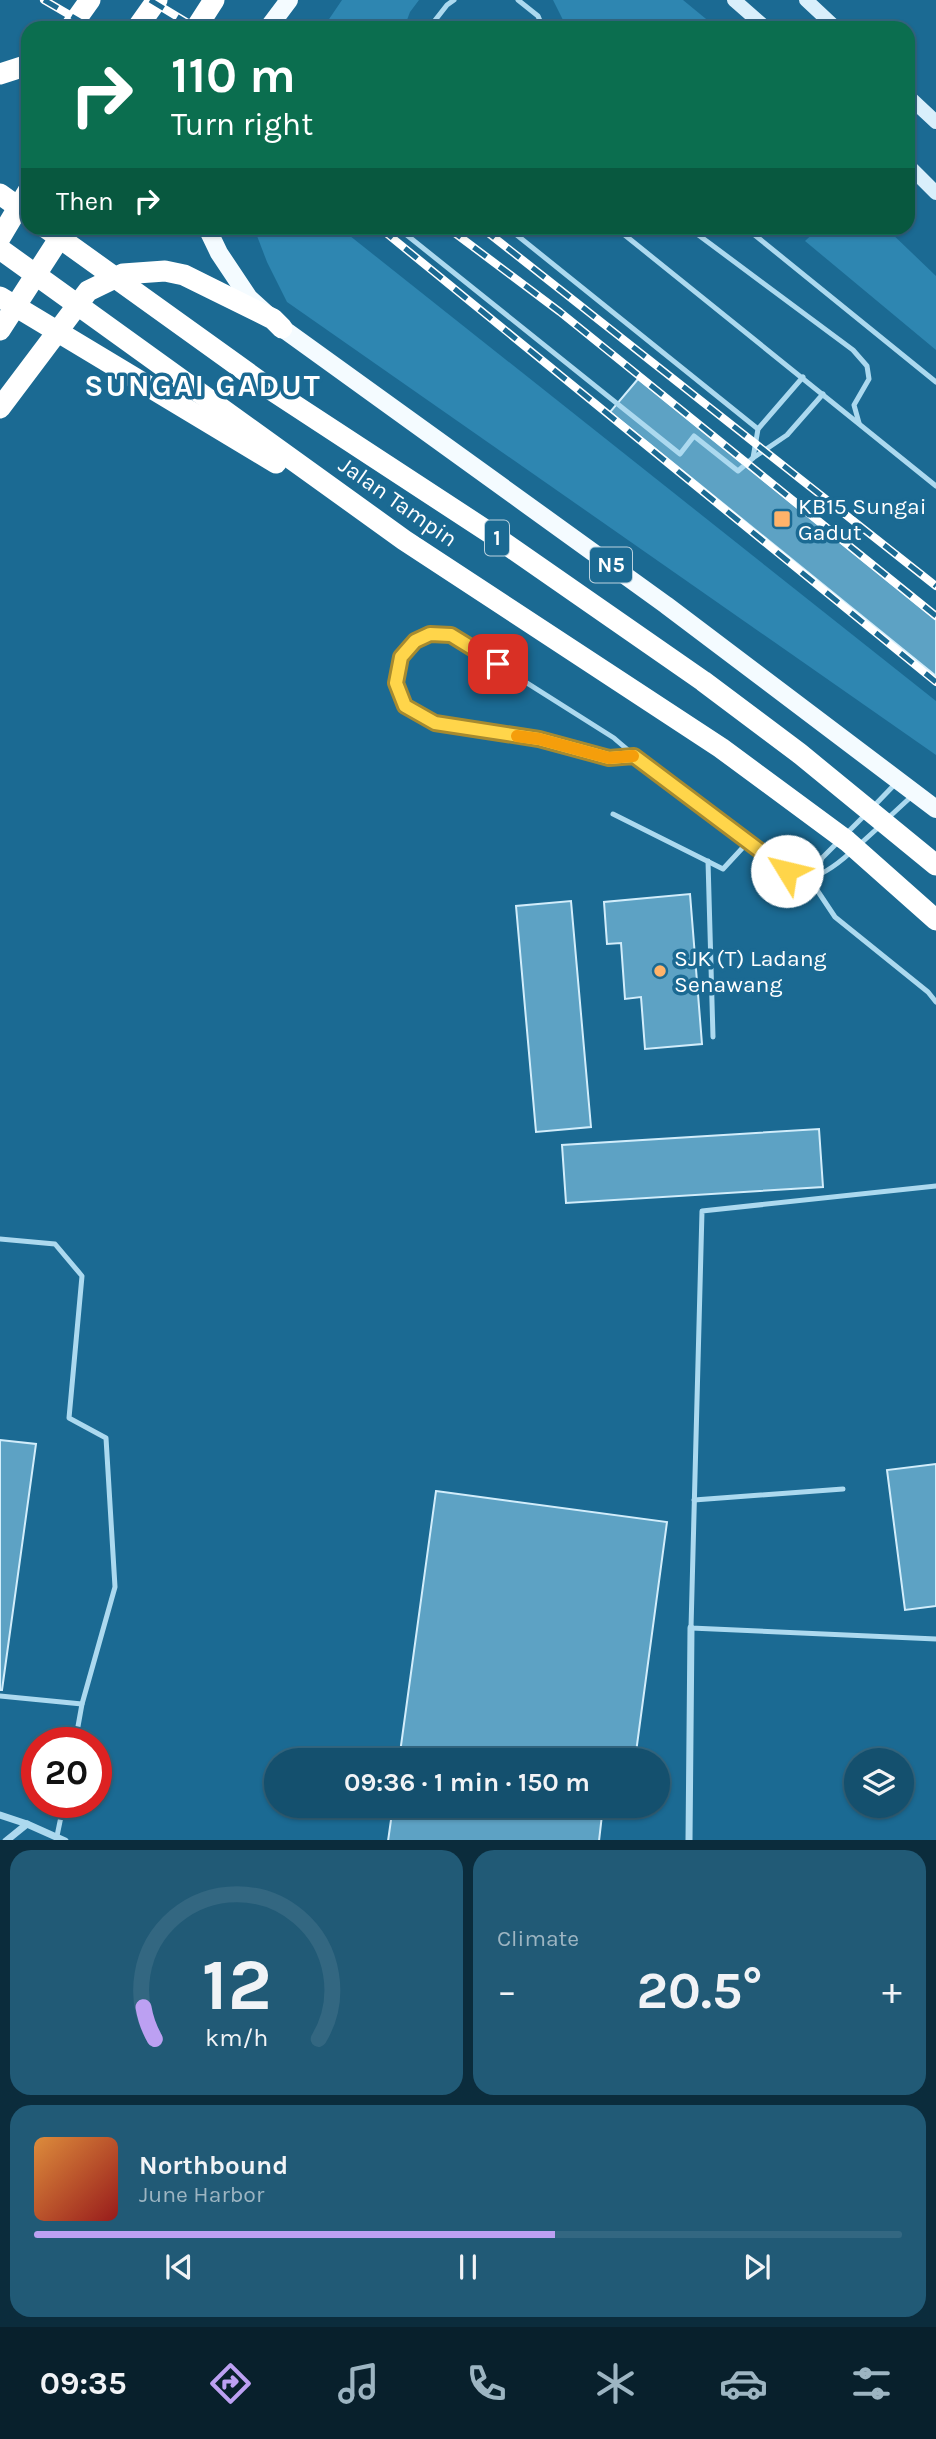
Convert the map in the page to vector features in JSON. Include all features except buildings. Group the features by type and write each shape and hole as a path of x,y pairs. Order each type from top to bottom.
{"highway":[{"path":"74,21 90,0"},
{"path":"143,21 157,0"},
{"path":"200,21 214,0"},
{"path":"0,74 21,67"},
{"path":"0,194 21,209"},
{"path":"0,238 21,203"},
{"name":"Jalan Tampin","path":"56,235 273,391 490,533 703,681 799,753 936,865"},
{"path":"0,330 61,235"},
{"name":"Jalan Tampin","path":"0,249 404,540 720,748 847,841 936,920"},
{"path":"0,408 88,291 123,274 165,271 184,275 273,319 282,328"},
{"path":"0,297 404,540"}],"main road":[{"path":"273,21 289,0"},
{"name":"N5","path":"210,235 249,298 282,328 666,605 936,809"}],"street":[{"path":"806,0 828,21"},
{"path":"740,4 758,21"},
{"path":"915,102 936,122"},
{"path":"915,172 933,189"},
{"path":"690,1840 691,1628"},
{"path":"0,1815 65,1840"},
{"path":"6,1840 27,1824"}],"lane":[{"path":"434,21 454,0"},
{"path":"518,0 538,16 540,21"},
{"path":"740,4 749,21"},
{"path":"915,181 933,189"},
{"path":"407,235 680,454 694,436 738,471 787,435 823,394"},
{"path":"517,235 758,429"},
{"path":"625,235 936,486"},
{"path":"698,235 853,351 867,366 869,379 854,405 859,423"},
{"path":"758,235 936,382"},
{"path":"753,458 758,429 803,377"},
{"path":"634,756 609,758 539,739 435,723 405,706 396,683 401,657 415,641 430,634 451,635 614,738 634,756 798,877 809,878 834,868 915,793"},
{"path":"817,873 822,858 897,782"},
{"path":"613,814 723,869 748,842"},
{"path":"708,861 713,1037"},
{"path":"809,878 835,916 928,992 936,1002"},
{"path":"936,1186 702,1211 691,1628 936,1639"},
{"path":"0,1239 55,1244 82,1276 69,1418 106,1438 115,1587 78,1727"},
{"path":"694,1500 843,1489"},
{"path":"0,1696 82,1704"},
{"path":"57,1836 61,1818"}],"shaded area":[{"path":"342,0 419,0 407,21 328,21"},
{"path":"553,0 683,0 708,21 564,21"},
{"path":"257,235 349,235 936,701 936,755 287,302"},
{"path":"811,235 893,235 936,276 936,350 805,241"}],"railway":[{"path":"44,0 80,21"},
{"path":"150,0 184,21"},
{"path":"389,235 936,682"},
{"path":"457,235 560,312 936,616"},
{"path":"491,235 936,586"}],"slow traffic":[{"path":"517,736 539,739 609,758 633,756"}],"place":[{"name":"KB15 Sungai Gadut","path":"782,519"},
{"name":"SJK (T) Ladang Senawang","path":"660,971"}],"district":[{"name":"SUNGAI GADUT","path":"203,386"}],"route":[{"path":"498,664 451,635 430,634 415,641 401,657 396,683 405,706 435,723 539,739 609,758 634,756 787,871"}]}
